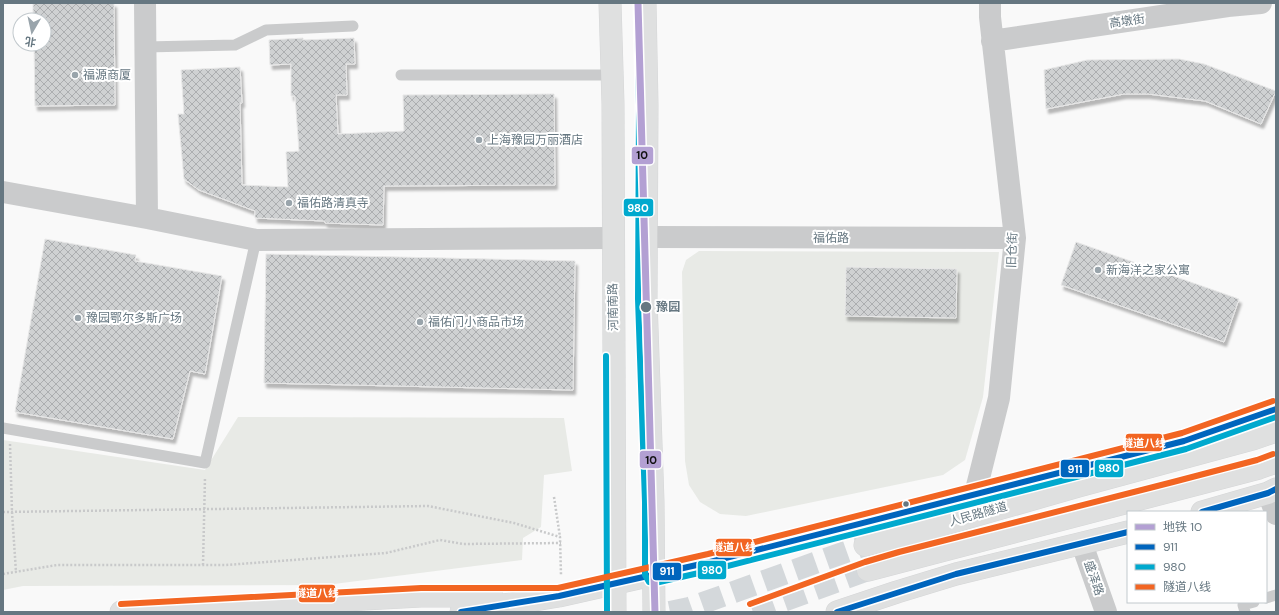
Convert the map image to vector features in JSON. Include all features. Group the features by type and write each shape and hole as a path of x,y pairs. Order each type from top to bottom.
{"main road":[{"name":"河南南路","path":"610,3 612,75 615,612"},
{"path":"645,3 647,105 646,299 653,502 654,612"},
{"path":"461,612 559,596 718,560 1184,441 1276,409"},
{"name":"人民路隧道","path":"865,545 1253,439 1276,431"},
{"name":"人民路隧道","path":"868,570 1244,472 1276,462"},
{"path":"1205,511 1272,491"},
{"path":"837,612 956,574 1127,532"},
{"path":"121,612 421,596 559,596"}],"street":[{"path":"145,3 147,218"},
{"name":"旧仓街","path":"975,494 999,398 1015,238 992,41 990,3"},
{"name":"高墩街","path":"992,41 1228,6 1261,3"},
{"path":"3,192 147,218 256,240 613,238"},
{"name":"福佑路","path":"647,237 1015,238"},
{"path":"1272,491 1276,514"},
{"name":"盛泽路","path":"1082,544 1106,612"}],"lane":[{"path":"145,47 235,44 266,30 353,26"},
{"path":"401,75 612,75"},
{"path":"6,429 205,463 256,240"},
{"path":"1245,612 1243,605 1250,603"}],"path":[{"path":"6,429 16,572"},
{"path":"203,565 205,461"},
{"path":"554,497 561,543 559,596"},
{"path":"3,512 428,506 514,523 560,537"},
{"path":"3,574 57,565 226,565 386,553 440,540 463,544 561,543"}],"shaded area":[{"path":"699,251 999,252 983,397 965,460 943,475 746,516 720,514 700,502 689,485 685,461 682,272 686,260"},
{"path":"238,417 564,418 572,471 544,475 541,527 523,538 522,560 326,585 23,586 3,590 3,440 205,470"}],"building":[{"name":"福源商厦","path":"33,3 114,3 115,105 35,106 34,52 52,52 52,12 33,12"},
{"path":"303,38 303,40 354,38 355,64 346,64 347,95 336,95 338,134 404,131 403,95 554,94 555,185 384,186 383,225 255,218 255,211 199,190 184,179 178,114 184,114 181,70 240,67 242,103 240,103 242,185 288,187 286,152 299,151 295,96 291,96 291,64 270,65 269,40"},
{"path":"1179,59 1204,64 1276,91 1261,124 1205,101 1148,94 1124,94 1046,109 1044,70 1087,60"},
{"name":"豫园鄂尔多斯广场","path":"45,239 136,255 135,261 222,276 205,374 190,371 173,439 15,412"},
{"path":"1076,242 1239,299 1224,342 1061,285"},
{"name":"福佑门小商品市场","path":"266,254 575,261 573,390 264,383"},
{"path":"846,267 957,269 956,318 845,316"}],"tunnel":[{"path":"670,612 689,608 865,545"},
{"path":"753,612 868,570"}],"metro line":[{"name":"10","path":"638,3 655,612"}],"transit line":[{"name":"980","path":"637,3 639,105 638,299 645,502 645,575 649,582 655,583 712,570 1186,449 1276,417"},
{"name":"980","path":"606,356 607,612"},
{"name":"隧道八线","path":"121,604 421,588 558,588 708,554 1182,433 1273,401"},
{"name":"911","path":"461,612 559,596 710,562 1184,441 1276,409"},
{"name":"隧道八线","path":"750,604 865,562 899,552 1257,460 1273,454"},
{"name":"911","path":"1205,511 1268,493 1276,489"},
{"name":"911","path":"837,612 956,574 1127,532"}],"place":[{"name":"福源商厦","path":"75,75"},
{"name":"上海豫园万丽酒店","path":"479,140"},
{"name":"福佑路清真寺","path":"289,203"},
{"name":"新海洋之家公寓","path":"1098,270"},
{"name":"豫园","path":"646,307"},
{"name":"豫园鄂尔多斯广场","path":"78,318"},
{"name":"福佑门小商品市场","path":"420,322"}]}
